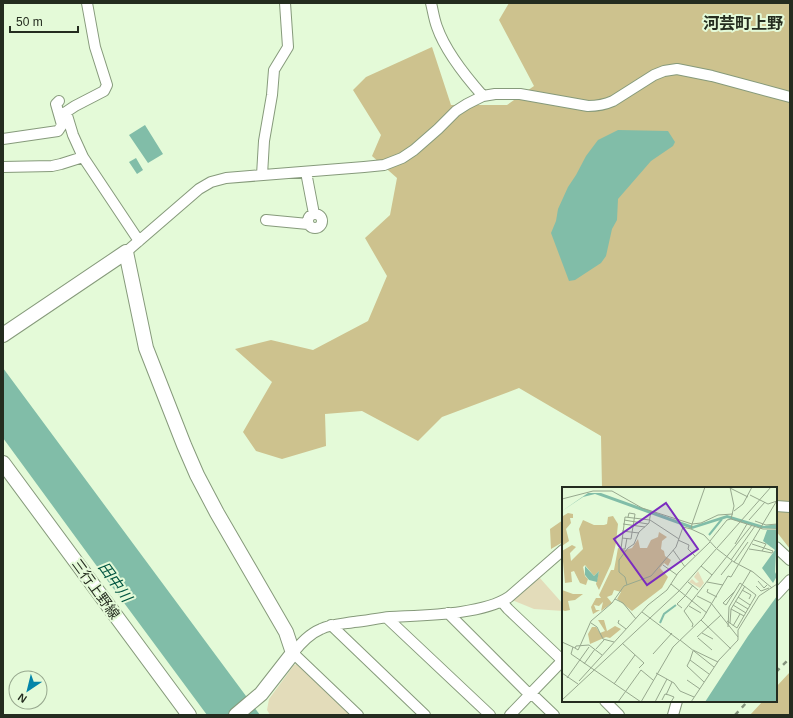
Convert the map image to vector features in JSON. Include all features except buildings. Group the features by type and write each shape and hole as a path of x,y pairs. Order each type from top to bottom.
{"street":[{"path":"87,3 95,47 107,85 104,91 66,112 83,157 100,185 139,241"},
{"path":"262,175 264,141 272,95 274,70 288,47 285,3"},
{"path":"431,3 434,18 441,36 469,81 483,96"},
{"path":"3,335 126,252 205,185 226,178 364,167 390,163 414,150 462,106 483,96 495,94 520,94 595,106 612,101 659,73 677,69 712,76 790,97"},
{"path":"3,139 58,131 62,125 56,104 58,101"},
{"path":"3,167 52,166 83,157"},
{"path":"266,220 315,229 309,217 314,214 306,172"},
{"path":"126,252 146,348 197,475 217,513 286,632 293,653 358,715"},
{"name":"三行上野線","path":"3,463 189,715"},
{"path":"777,506 790,507"},
{"path":"777,549 790,560"},
{"path":"236,715 253,702 270,684 293,653 312,634 321,628 331,625 387,618 448,613 489,607 502,602 562,551"},
{"path":"777,593 790,580"},
{"path":"502,602 562,659"},
{"path":"448,613 530,694 554,715"},
{"path":"387,618 490,715"},
{"path":"331,625 425,715"},
{"path":"510,715 562,661"},
{"path":"606,702 619,715"}],"shaded area":[{"path":"509,3 790,3 790,549 777,532 777,487 602,487 601,436 519,388 442,417 418,441 362,411 325,414 326,446 282,459 256,451 243,432 272,382 235,349 271,340 313,350 368,321 387,276 365,238 390,215 397,178 372,156 381,135 353,90 366,77 432,47 451,105 507,105 534,86 499,20"},
{"path":"562,521 562,543 551,549 550,529"},
{"path":"539,577 562,603 562,611 534,609 512,600"},
{"path":"297,664 352,715 270,715 267,710 269,699 294,665"},
{"path":"790,672 790,715 750,715 762,702 777,702 777,686"}],"water":[{"path":"145,125 163,154 148,163 129,135"},
{"path":"618,130 668,131 675,142 673,146 651,161 618,199 617,220 612,229 606,256 601,263 575,280 569,281 551,233 556,221 558,209 568,187 586,156 598,140"},
{"path":"136,158 143,170 137,174 129,162"},
{"name":"田中川","path":"3,368 260,715 207,715 3,438"}],"railway":[{"path":"777,671 790,658"},
{"path":"735,715 747,702"}],"district":[{"name":"河芸町上野","path":"743,23"}]}
